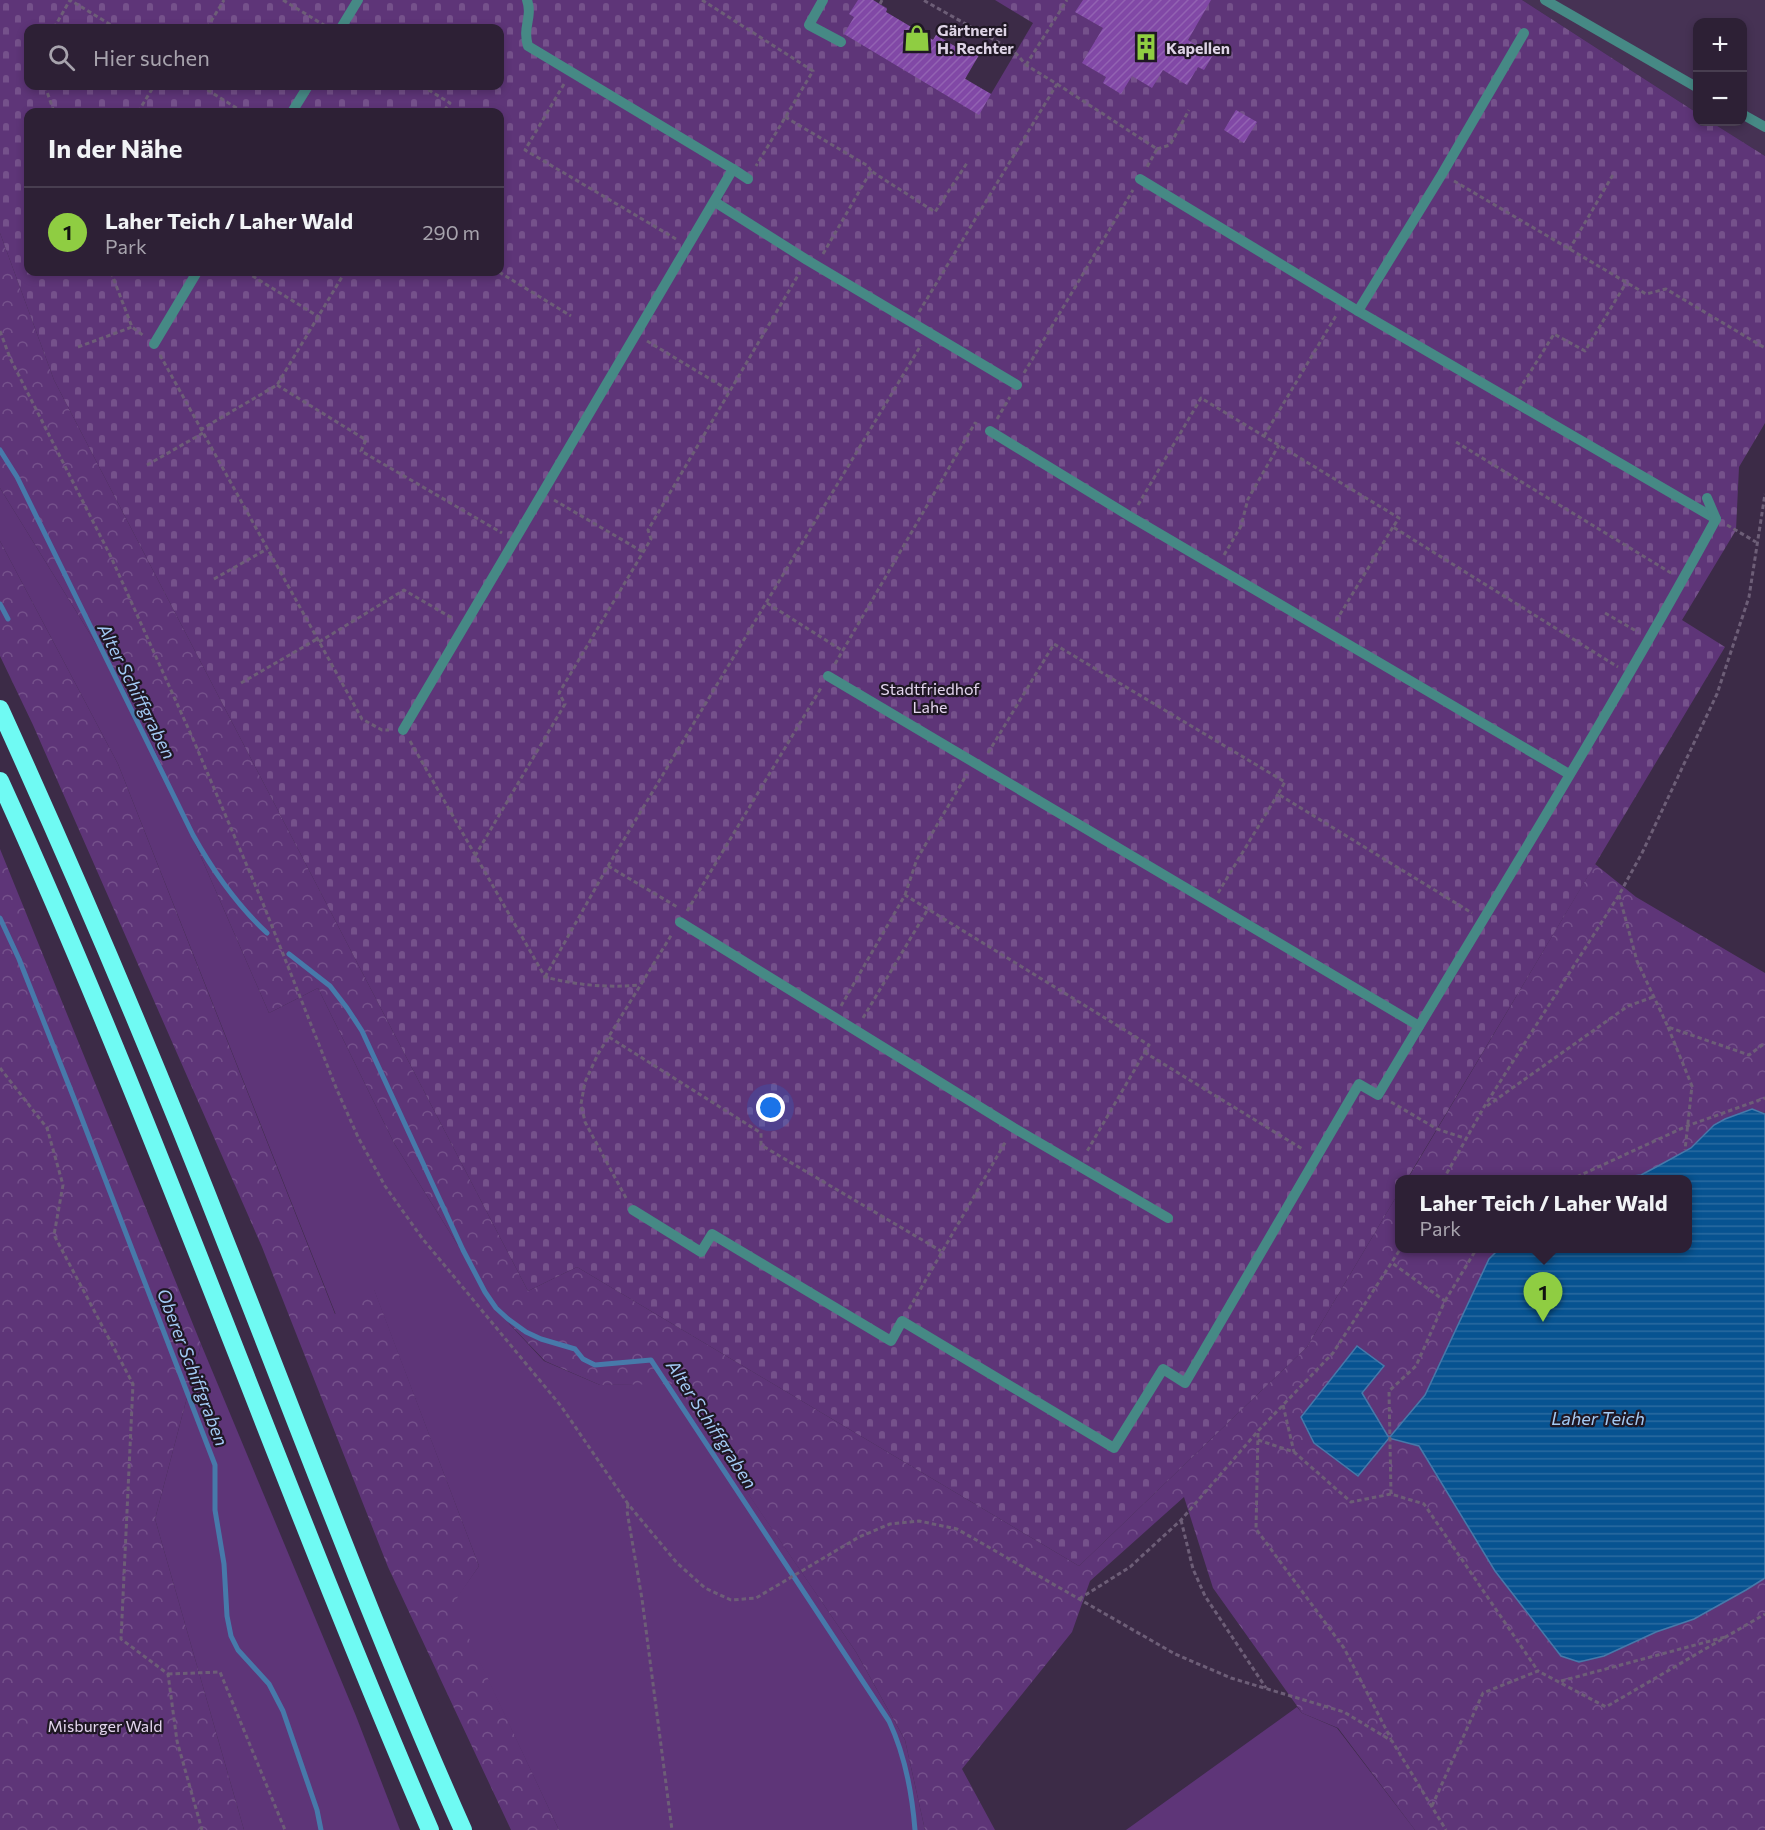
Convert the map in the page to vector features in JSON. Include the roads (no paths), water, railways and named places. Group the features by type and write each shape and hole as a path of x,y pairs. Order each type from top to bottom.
{"highway":[{"path":"0,709 53,825 135,1018 317,1475 463,1830"},
{"path":"0,781 108,1032 371,1694 430,1830"}],"lane":[{"path":"343,24 358,0"},
{"path":"527,0 530,10 525,27 528,46 748,179"},
{"path":"823,0 810,24 841,42"},
{"path":"1545,0 1693,85"},
{"path":"1358,311 1442,174 1524,33"},
{"path":"294,108 306,90"},
{"path":"1747,116 1765,127"},
{"path":"403,730 733,169"},
{"path":"1140,179 1344,303 1716,519"},
{"path":"715,202 811,263 1017,385"},
{"path":"153,344 195,276"},
{"path":"990,431 1131,517 1569,774"},
{"path":"1707,498 1716,519"},
{"path":"633,1210 701,1252 712,1234 891,1341 902,1321 1114,1449 1163,1369 1185,1383 1359,1084 1378,1095 1650,638 1716,519"},
{"path":"828,676 1419,1026"},
{"path":"680,921 1014,1128 1168,1218"}],"water":[{"name":"Laher Teich","path":"1752,1109 1765,1114 1765,1578 1694,1619 1656,1632 1604,1656 1579,1662 1561,1656 1495,1571 1419,1446 1389,1438 1425,1395 1489,1259 1495,1253 1692,1253 1692,1175 1641,1175 1691,1148 1714,1125 1725,1119"},
{"path":"1357,1346 1384,1366 1362,1393 1389,1438 1358,1476 1314,1443 1301,1417"}],"waterway":[{"name":"Alter Schiffgraben","path":"0,450 17,477 193,835 226,887 267,933"},
{"path":"0,604 8,619"},
{"name":"Oberer Schiffgraben","path":"0,918 19,959 77,1106 215,1465 215,1510 224,1564 227,1616 231,1636 238,1650 269,1684 283,1711 317,1810 321,1830"},
{"name":"Alter Schiffgraben","path":"289,954 330,986 362,1031 463,1250 496,1308 526,1332 575,1349 583,1359 595,1365 651,1360 889,1721 907,1774 915,1830"}],"place":[{"name":"Gärtnerei H. Rechter","path":"917,38"},
{"name":"Kapellen","path":"1146,47"},
{"name":"Laher Teich / Laher Wald","path":"1543,1322"}],"park label":[{"name":"Stadtfriedhof Lahe","path":"930,697"},
{"name":"Misburger Wald","path":"105,1725"}]}
